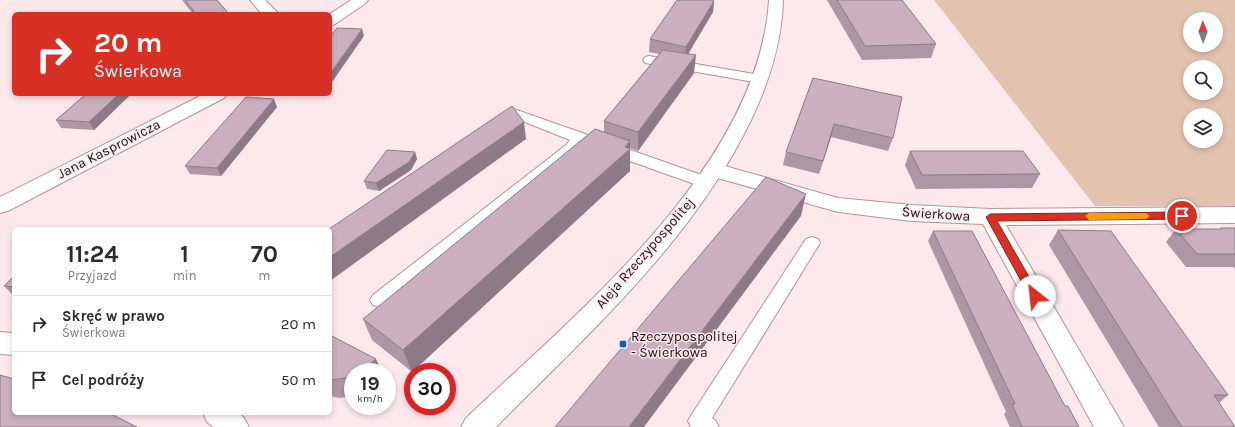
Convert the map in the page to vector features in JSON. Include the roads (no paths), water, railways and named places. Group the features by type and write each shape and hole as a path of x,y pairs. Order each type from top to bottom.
{"street":[{"path":"257,0 269,12"},
{"path":"332,20 362,0"},
{"name":"Aleja Rzeczypospolitej","path":"476,427 621,285 678,219 710,176 737,129 760,79 776,18 776,0"},
{"name":"Jana Kasprowicza","path":"0,206 214,96"},
{"name":"Świerkowa","path":"710,176 838,204 912,213 990,217 1235,215"},
{"path":"990,217 1109,427"},
{"path":"219,415 234,427"}],"lane":[{"path":"649,60 760,79"},
{"path":"487,130 514,113 579,138 710,176"},
{"path":"379,300 571,148 579,138"},
{"path":"708,427 699,422 812,243"}],"place":[{"name":"Rzeczypospolitej - Świerkowa","path":"623,344"}]}
